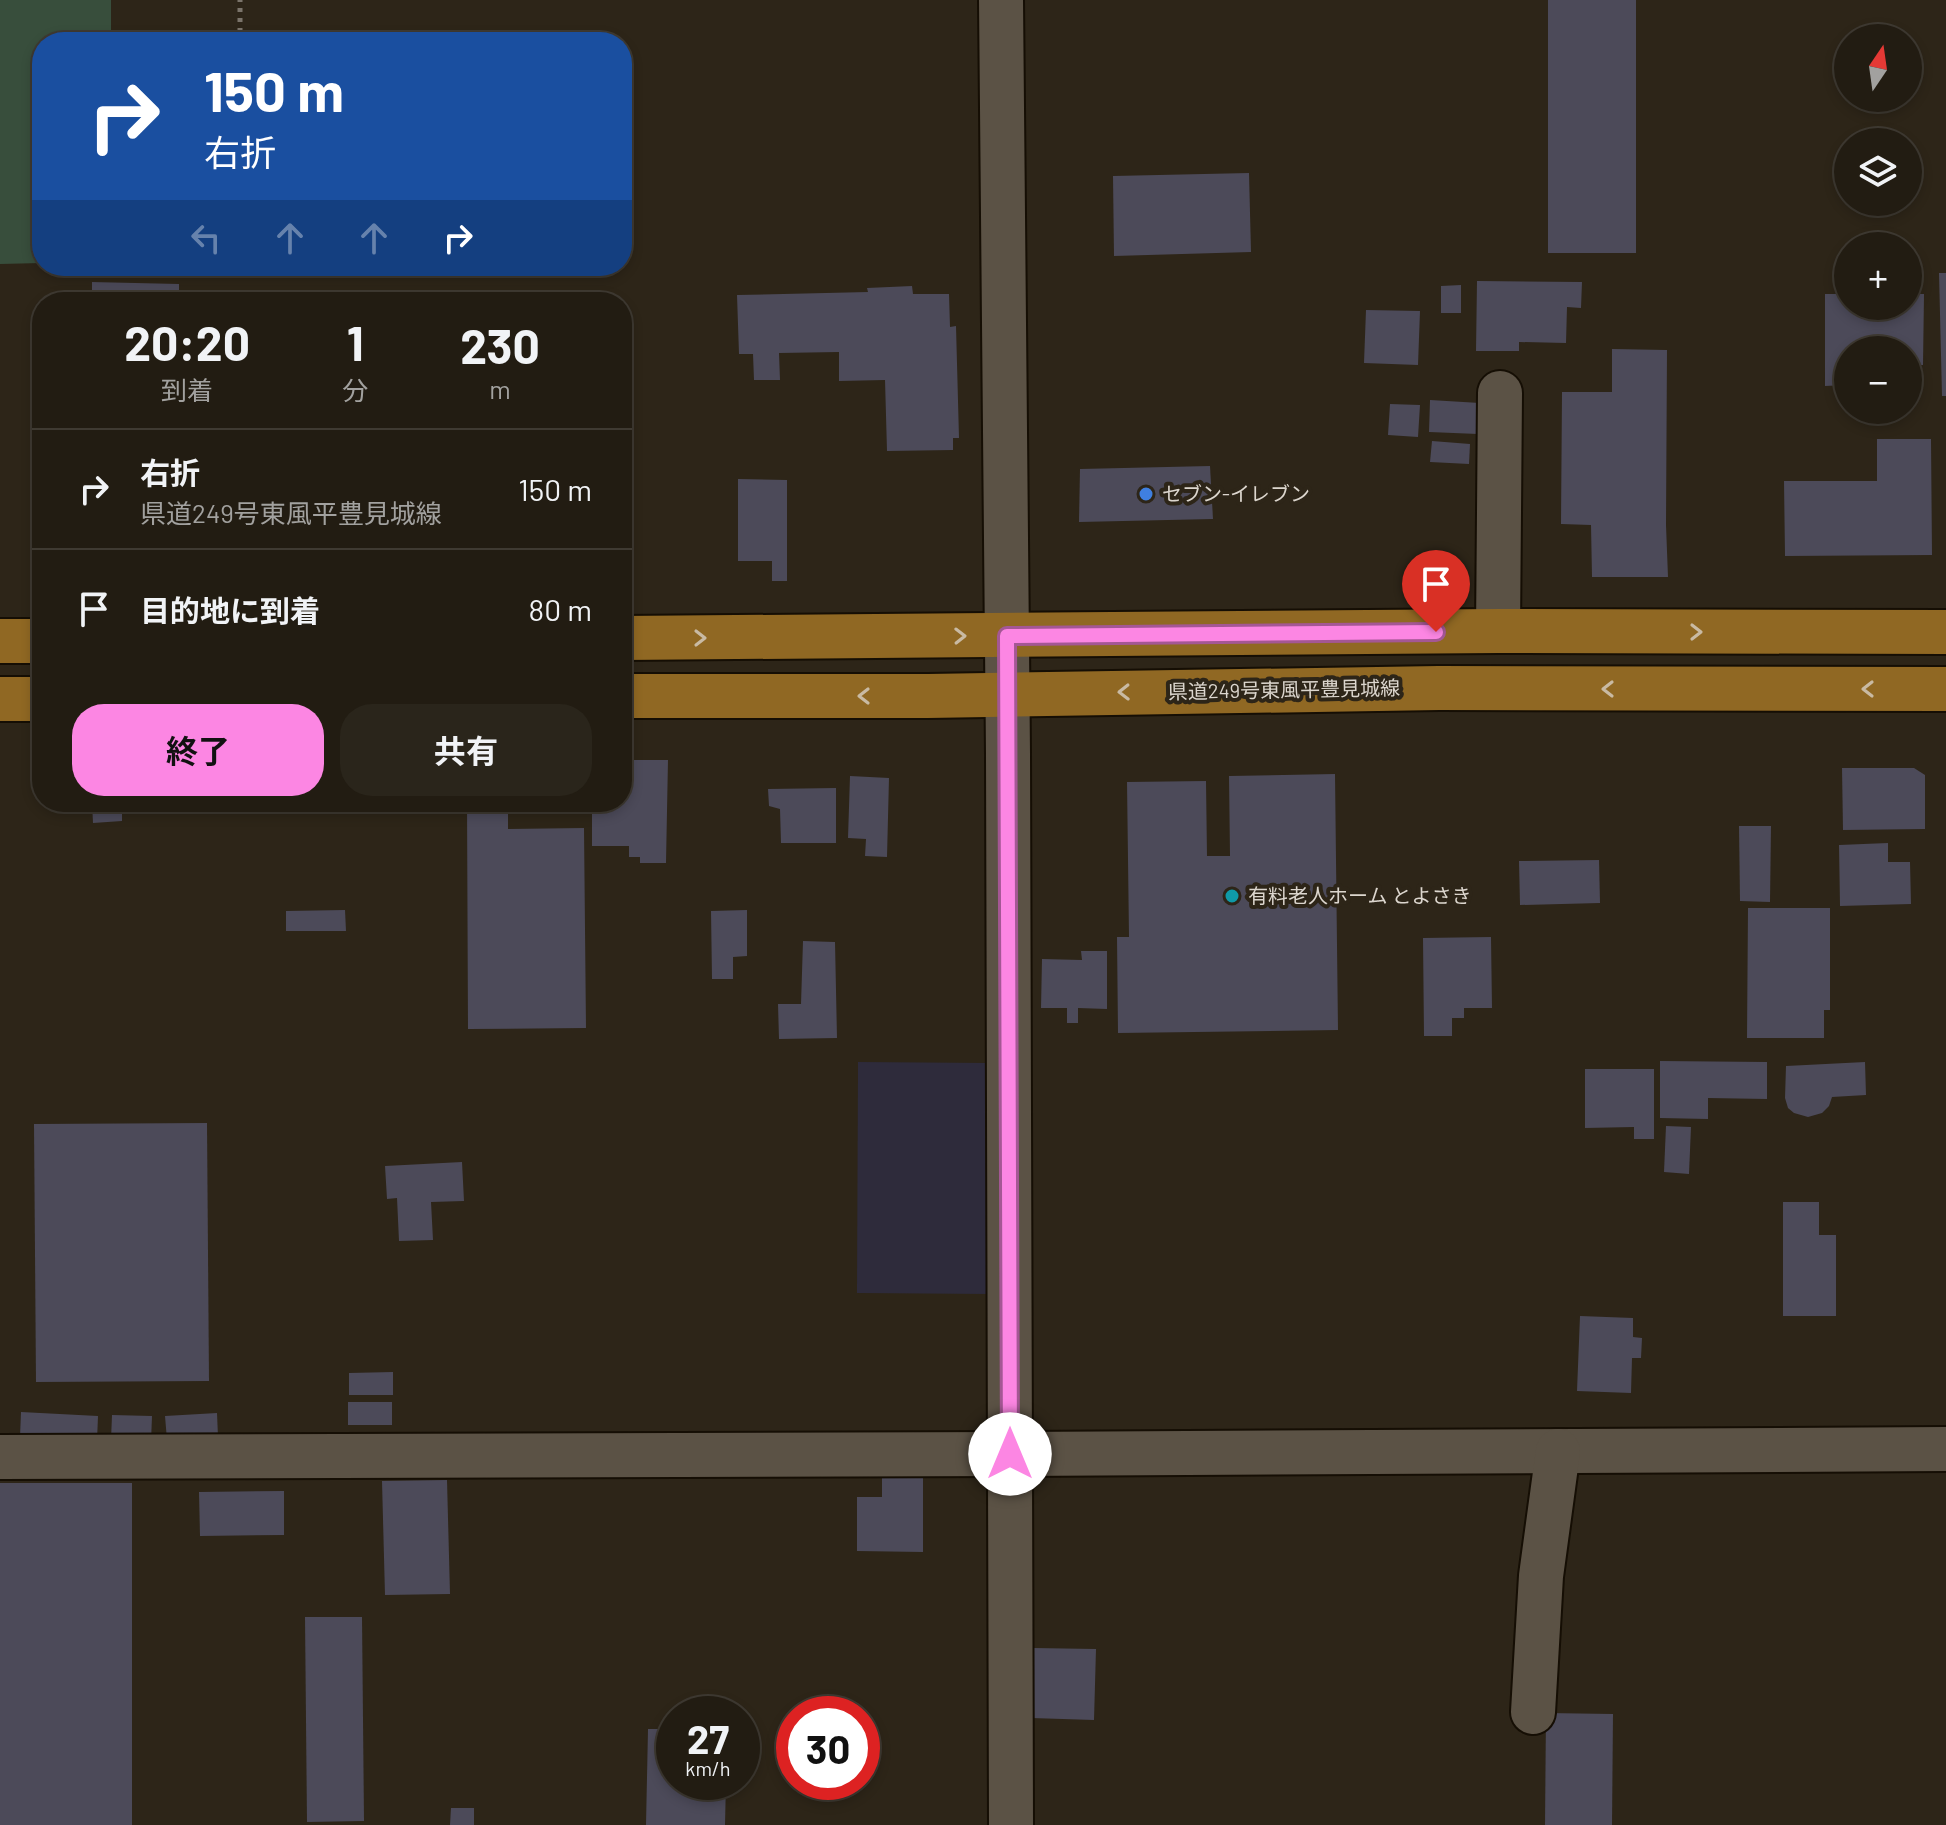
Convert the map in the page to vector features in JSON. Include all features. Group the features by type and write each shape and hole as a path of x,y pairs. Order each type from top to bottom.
{"main road":[{"path":"632,638 1498,631 1946,632"},
{"path":"0,641 32,641"},
{"name":"県道249号東風平豊見城線","path":"632,696 1008,695 1439,688 1946,689"},
{"path":"0,699 32,699"}],"street":[{"path":"1001,0 1008,695 1011,1825"},
{"path":"1498,631 1500,393"},
{"path":"0,1457 1946,1449"},
{"path":"1533,1712 1541,1576 1558,1451"}],"path":[{"path":"240,0 240,32"}],"shaded area":[{"path":"858,1062 989,1063 988,1294 857,1293"}],"green space":[{"path":"0,0 111,0 111,32 32,32 32,263 0,264"}],"building":[{"path":"1548,0 1636,0 1636,253 1548,253"},
{"path":"1249,173 1251,252 1114,256 1113,176"},
{"path":"1939,273 1946,273 1946,396 1942,396"},
{"path":"1477,281 1582,282 1581,308 1567,307 1566,343 1519,342 1519,351 1476,351"},
{"path":"92,282 179,284 179,292 92,292"},
{"path":"1461,285 1461,313 1441,313 1441,286"},
{"path":"912,286 913,294 949,294 950,327 956,326 959,438 953,438 953,450 887,451 885,380 839,381 839,352 779,353 780,380 754,380 753,354 739,354 737,295 868,292 867,288"},
{"path":"1825,294 1834,294 1834,320 1922,320 1924,294 1923,365 1922,336 1834,336 1834,386 1825,386"},
{"path":"1366,310 1420,311 1418,365 1364,363"},
{"path":"1612,349 1667,350 1668,577 1592,577 1591,525 1561,524 1562,392 1612,392"},
{"path":"1430,400 1480,403 1478,434 1429,432"},
{"path":"1390,404 1420,405 1418,437 1388,435"},
{"path":"1877,439 1931,439 1932,555 1785,556 1784,481 1877,481"},
{"path":"1432,441 1470,444 1469,464 1430,462"},
{"name":"セブン-イレブン","path":"1210,466 1213,519 1079,522 1080,469"},
{"path":"738,479 787,480 787,581 772,581 772,561 738,561"},
{"path":"634,760 668,760 666,863 640,863 640,857 629,857 629,846 592,846 592,812 632,812"},
{"path":"1842,768 1914,768 1925,775 1925,829 1843,830"},
{"name":"有料老人ホーム とよさき","path":"1335,774 1338,1030 1118,1033 1117,937 1129,937 1127,782 1206,781 1207,856 1230,856 1229,776"},
{"path":"850,776 889,778 887,857 865,856 866,839 848,838"},
{"path":"836,788 836,843 781,843 780,809 769,806 768,789"},
{"path":"92,812 122,812 122,821 93,823"},
{"path":"131,812 161,814 131,814"},
{"path":"333,812 333,814 274,813"},
{"path":"467,812 508,812 508,829 584,828 586,1028 468,1029"},
{"path":"1739,826 1771,826 1770,902 1740,901"},
{"path":"1888,843 1888,862 1910,862 1911,904 1840,906 1839,845"},
{"path":"1599,860 1600,903 1520,905 1519,861"},
{"path":"1748,908 1830,908 1830,1010 1824,1010 1824,1038 1747,1038"},
{"path":"345,910 346,931 286,931 286,911"},
{"path":"747,910 747,956 733,957 733,979 712,979 711,911"},
{"path":"1491,937 1492,1008 1464,1008 1464,1018 1452,1018 1452,1036 1424,1036 1423,938"},
{"path":"803,941 835,942 837,1038 779,1039 778,1004 801,1004"},
{"path":"1081,951 1107,951 1107,1009 1078,1008 1078,1023 1067,1023 1067,1008 1041,1008 1042,959 1082,960"},
{"path":"1660,1061 1767,1062 1767,1099 1708,1098 1708,1119 1660,1118"},
{"path":"1865,1062 1866,1095 1832,1097 1822,1113 1808,1117 1788,1108 1785,1098 1786,1066"},
{"path":"1585,1069 1654,1069 1654,1139 1634,1139 1634,1127 1585,1128"},
{"path":"207,1123 209,1381 36,1382 34,1124"},
{"path":"1666,1126 1691,1127 1689,1174 1664,1172"},
{"path":"462,1162 464,1201 431,1202 433,1240 399,1241 397,1198 387,1199 385,1166"},
{"path":"1783,1202 1819,1202 1819,1235 1836,1235 1836,1316 1783,1316"},
{"path":"1580,1316 1633,1318 1633,1337 1642,1338 1641,1358 1632,1358 1631,1393 1577,1391"},
{"path":"393,1372 393,1395 349,1395 349,1373"},
{"path":"348,1402 392,1402 392,1425 348,1425"},
{"path":"21,1412 98,1416 97,1441 20,1437"},
{"path":"217,1413 218,1437 167,1440 165,1416"},
{"path":"112,1415 152,1416 151,1442 111,1440"},
{"path":"882,1475 923,1475 923,1552 857,1551 857,1497 882,1497"},
{"path":"447,1480 450,1594 385,1595 382,1481"},
{"path":"0,1483 132,1483 132,1825 0,1825"},
{"path":"284,1491 284,1535 200,1536 199,1492"},
{"path":"305,1617 362,1617 364,1821 307,1822"},
{"path":"1033,1648 1096,1649 1094,1720 1031,1718"},
{"path":"1546,1713 1613,1714 1612,1825 1545,1825"},
{"path":"648,1729 656,1729 656,1800 726,1800 725,1825 646,1825"},
{"path":"451,1808 474,1808 474,1825 450,1825"}],"place":[{"name":"セブン-イレブン","path":"1146,494"},
{"name":"有料老人ホーム とよさき","path":"1232,896"}],"route":[{"path":"1010,1454 1007,636 1436,632"}]}
